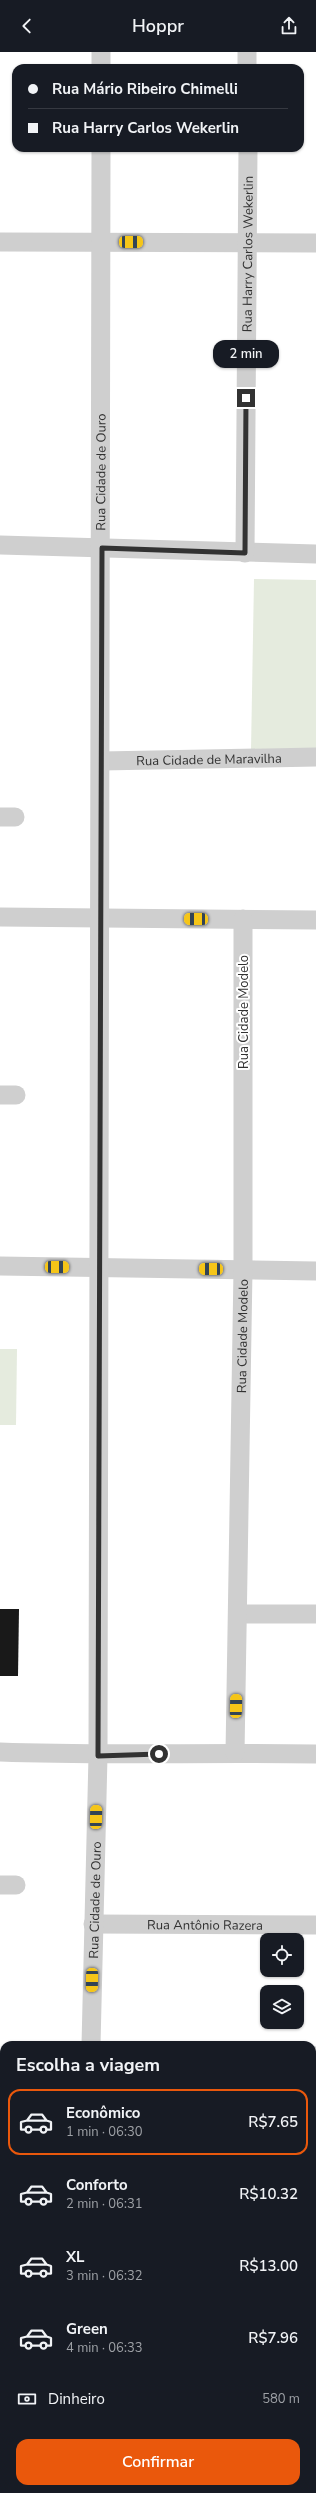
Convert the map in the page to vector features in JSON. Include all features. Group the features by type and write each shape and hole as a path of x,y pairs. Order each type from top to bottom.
{"street":[{"path":"101,52 101,64"},
{"path":"248,52 248,64"},
{"name":"Rua Cidade de Ouro","path":"91,2041 98,1756 102,761 101,152"},
{"name":"Rua Harry Carlos Wekerlin","path":"245,553 248,152"},
{"path":"0,242 102,241 316,243"},
{"path":"0,545 316,554"},
{"name":"Rua Cidade de Maravilha","path":"102,761 316,757"},
{"path":"0,917 316,920"},
{"name":"Rua Cidade Modelo","path":"235,1753 243,1270 243,919"},
{"path":"0,1266 316,1271"},
{"path":"238,1614 316,1614"},
{"path":"0,1752 98,1756 235,1753 316,1754"},
{"name":"Rua Antônio Razera","path":"93,1924 316,1925"}],"shaded area":[{"path":"254,579 316,580 316,752 251,750"},
{"path":"0,1349 17,1349 16,1425 0,1425"}],"building":[{"path":"0,1609 19,1609 18,1676 0,1676"}],"route":[{"path":"159,1754 98,1756 102,548 245,553 246,398"}]}
